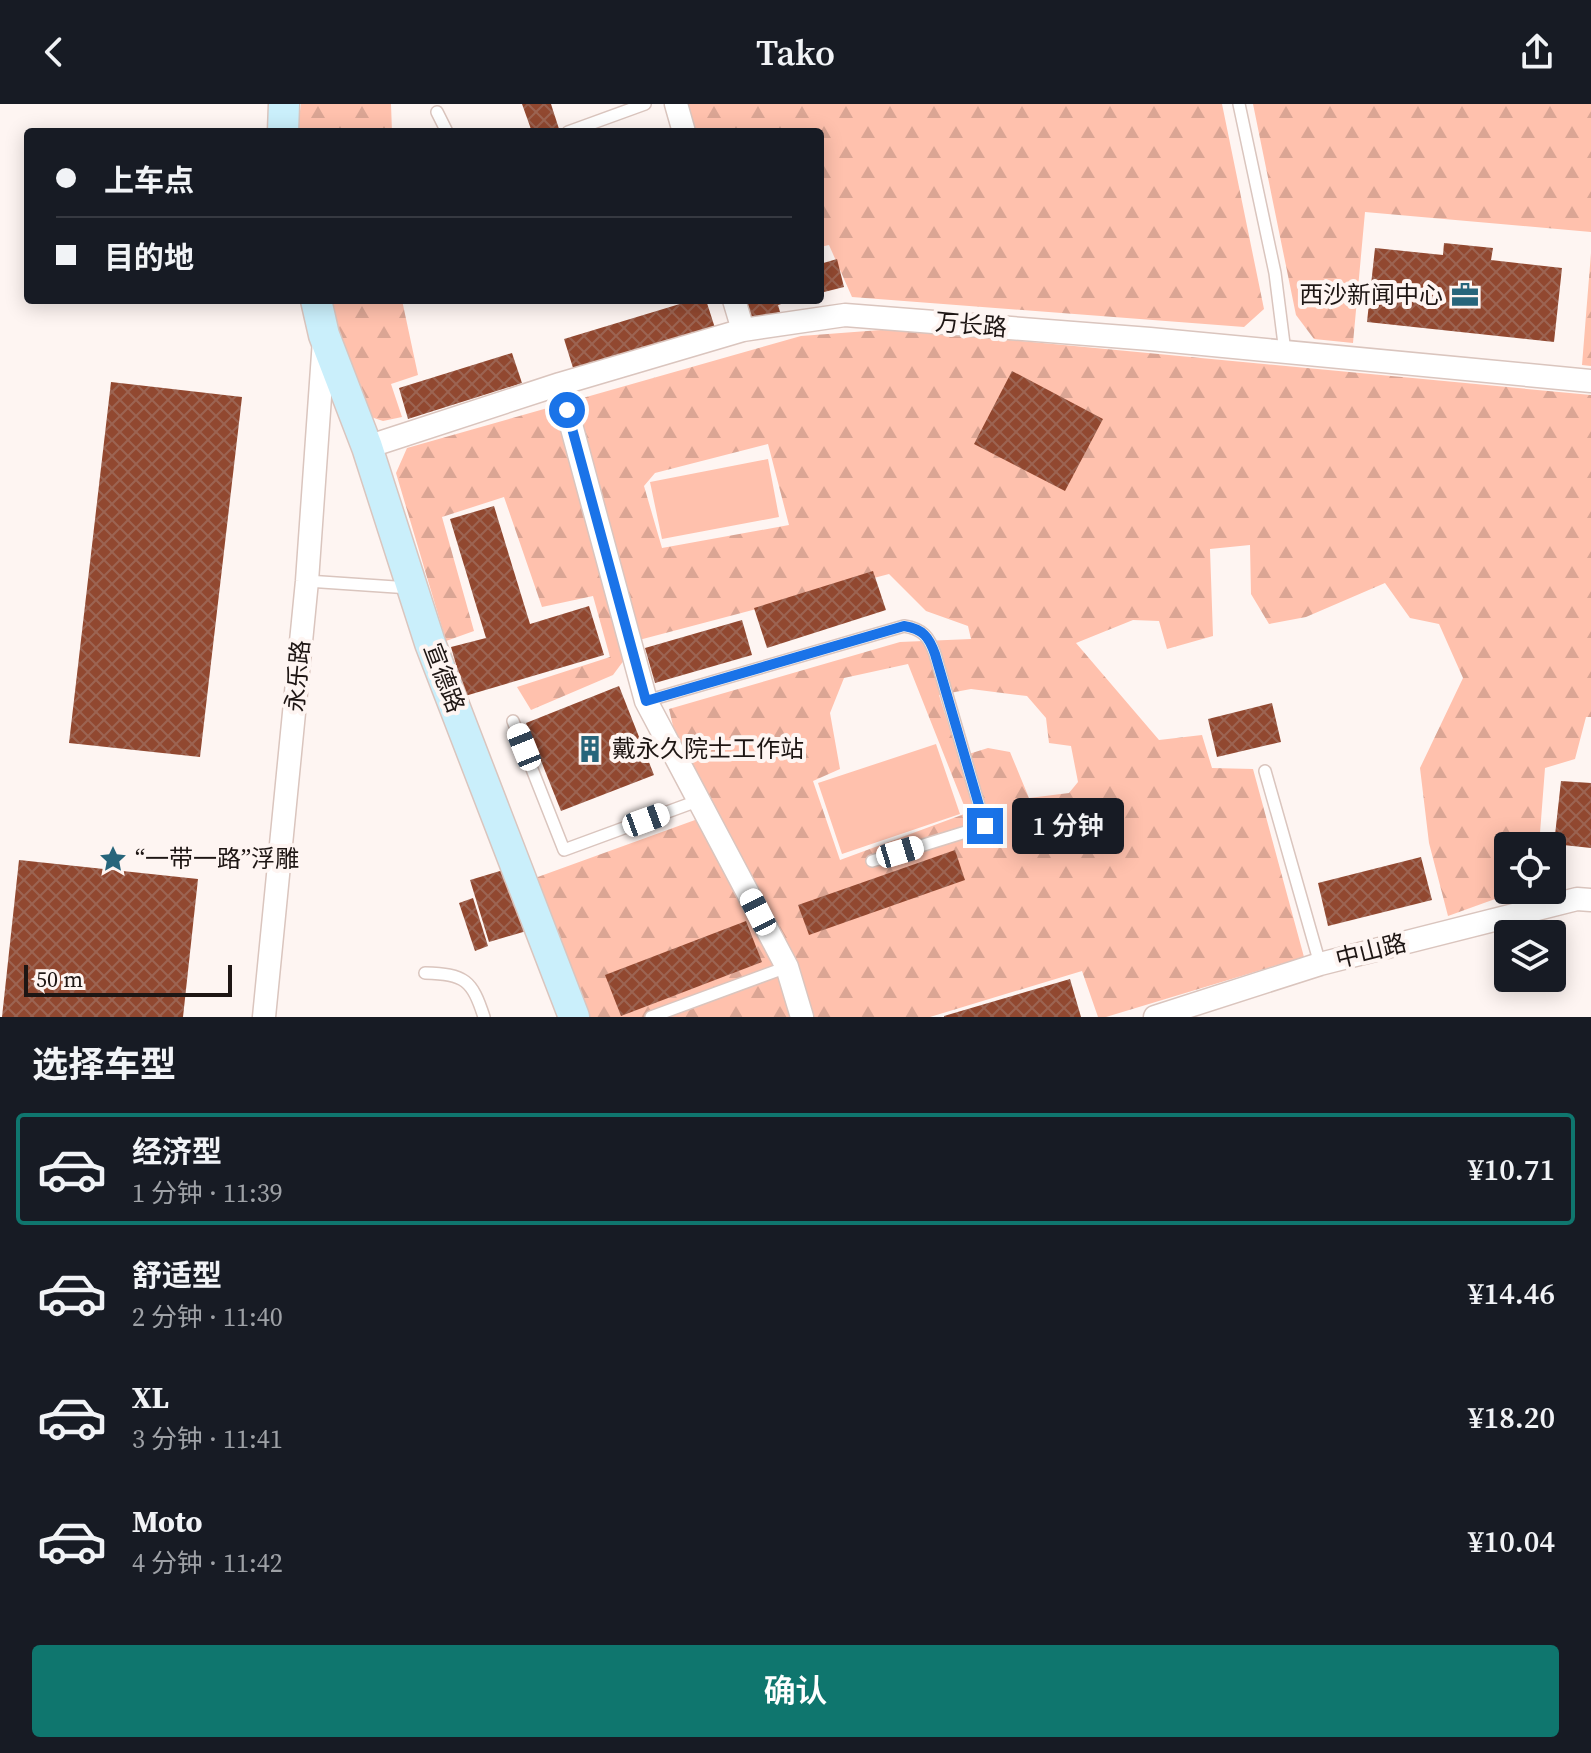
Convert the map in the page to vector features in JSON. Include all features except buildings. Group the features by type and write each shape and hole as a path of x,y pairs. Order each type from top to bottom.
{"street":[{"path":"283,128 284,104"},
{"path":"676,104 683,128"},
{"name":"宣德路","path":"317,304 324,335 367,447 411,588 574,1017"},
{"path":"735,304 743,330"},
{"name":"万长路","path":"367,447 560,384 743,330 845,315 1591,381"},
{"name":"永乐路","path":"264,1017 307,581 324,335"},
{"path":"560,384 646,701 787,967 802,1017"},
{"name":"中山路","path":"1155,1017 1320,964 1577,899 1591,900"}],"lane":[{"path":"592,128 645,104"},
{"path":"1239,104 1275,273 1285,352"},
{"path":"437,112 445,128"},
{"path":"307,581 411,588"},
{"path":"646,701 904,626 916,628 929,637 985,826 872,861"},
{"path":"513,721 564,850 700,800"},
{"path":"1265,771 1320,964"},
{"path":"651,1017 787,967"},
{"path":"425,973 450,974 466,980 476,993 484,1017"}],"green space":[{"path":"301,104 391,104 392,128 298,128"},
{"path":"687,104 1222,104 1264,309 1244,327 852,297 829,245 824,246 824,128 694,128"},
{"path":"1253,104 1591,104 1591,232 1365,212 1353,343 1314,339 1296,315"},
{"path":"1591,253 1591,366 1582,365"},
{"path":"331,304 403,304 418,375 391,384 402,417 383,421 368,416 346,363"},
{"path":"894,329 1591,395 1591,717 1586,717 1575,759 1545,768 1540,832 1494,832 1494,899 1448,916 1429,843 1420,768 1463,678 1439,624 1410,618 1385,583 1306,617 1269,624 1251,594 1250,545 1210,549 1213,636 1167,649 1159,621 1133,620 1076,643 1159,740 1202,735 1212,768 1253,769 1304,957 1106,1017 1098,1017 1082,971 930,1017 586,1017 535,878 695,820 669,709 900,642 971,639 968,626 926,611 889,574 639,640 613,675 531,710 517,687 610,657 593,596 542,607 504,497 442,517 474,631 446,641 396,473 407,448 801,336","holes":["768,444 789,525 662,548 644,486 655,473","908,664 967,813 840,860 813,781 840,769 830,713 844,678","971,689 1027,696 1046,718 1049,743 1071,746 1078,782 1069,793 1029,798 1010,752 988,748 959,757 939,695"]},
{"path":"768,459 779,517 662,539 650,482"},
{"path":"936,744 960,814 842,854 818,783"}],"place":[{"name":"西沙新闻中心","path":"1465,295"},
{"name":"戴永久院士工作站","path":"590,749"},
{"name":"“一带一路”浮雕","path":"113,859"}],"route":[{"path":"567,410 646,701 904,626 916,628 929,637 935,654 985,826"}]}
